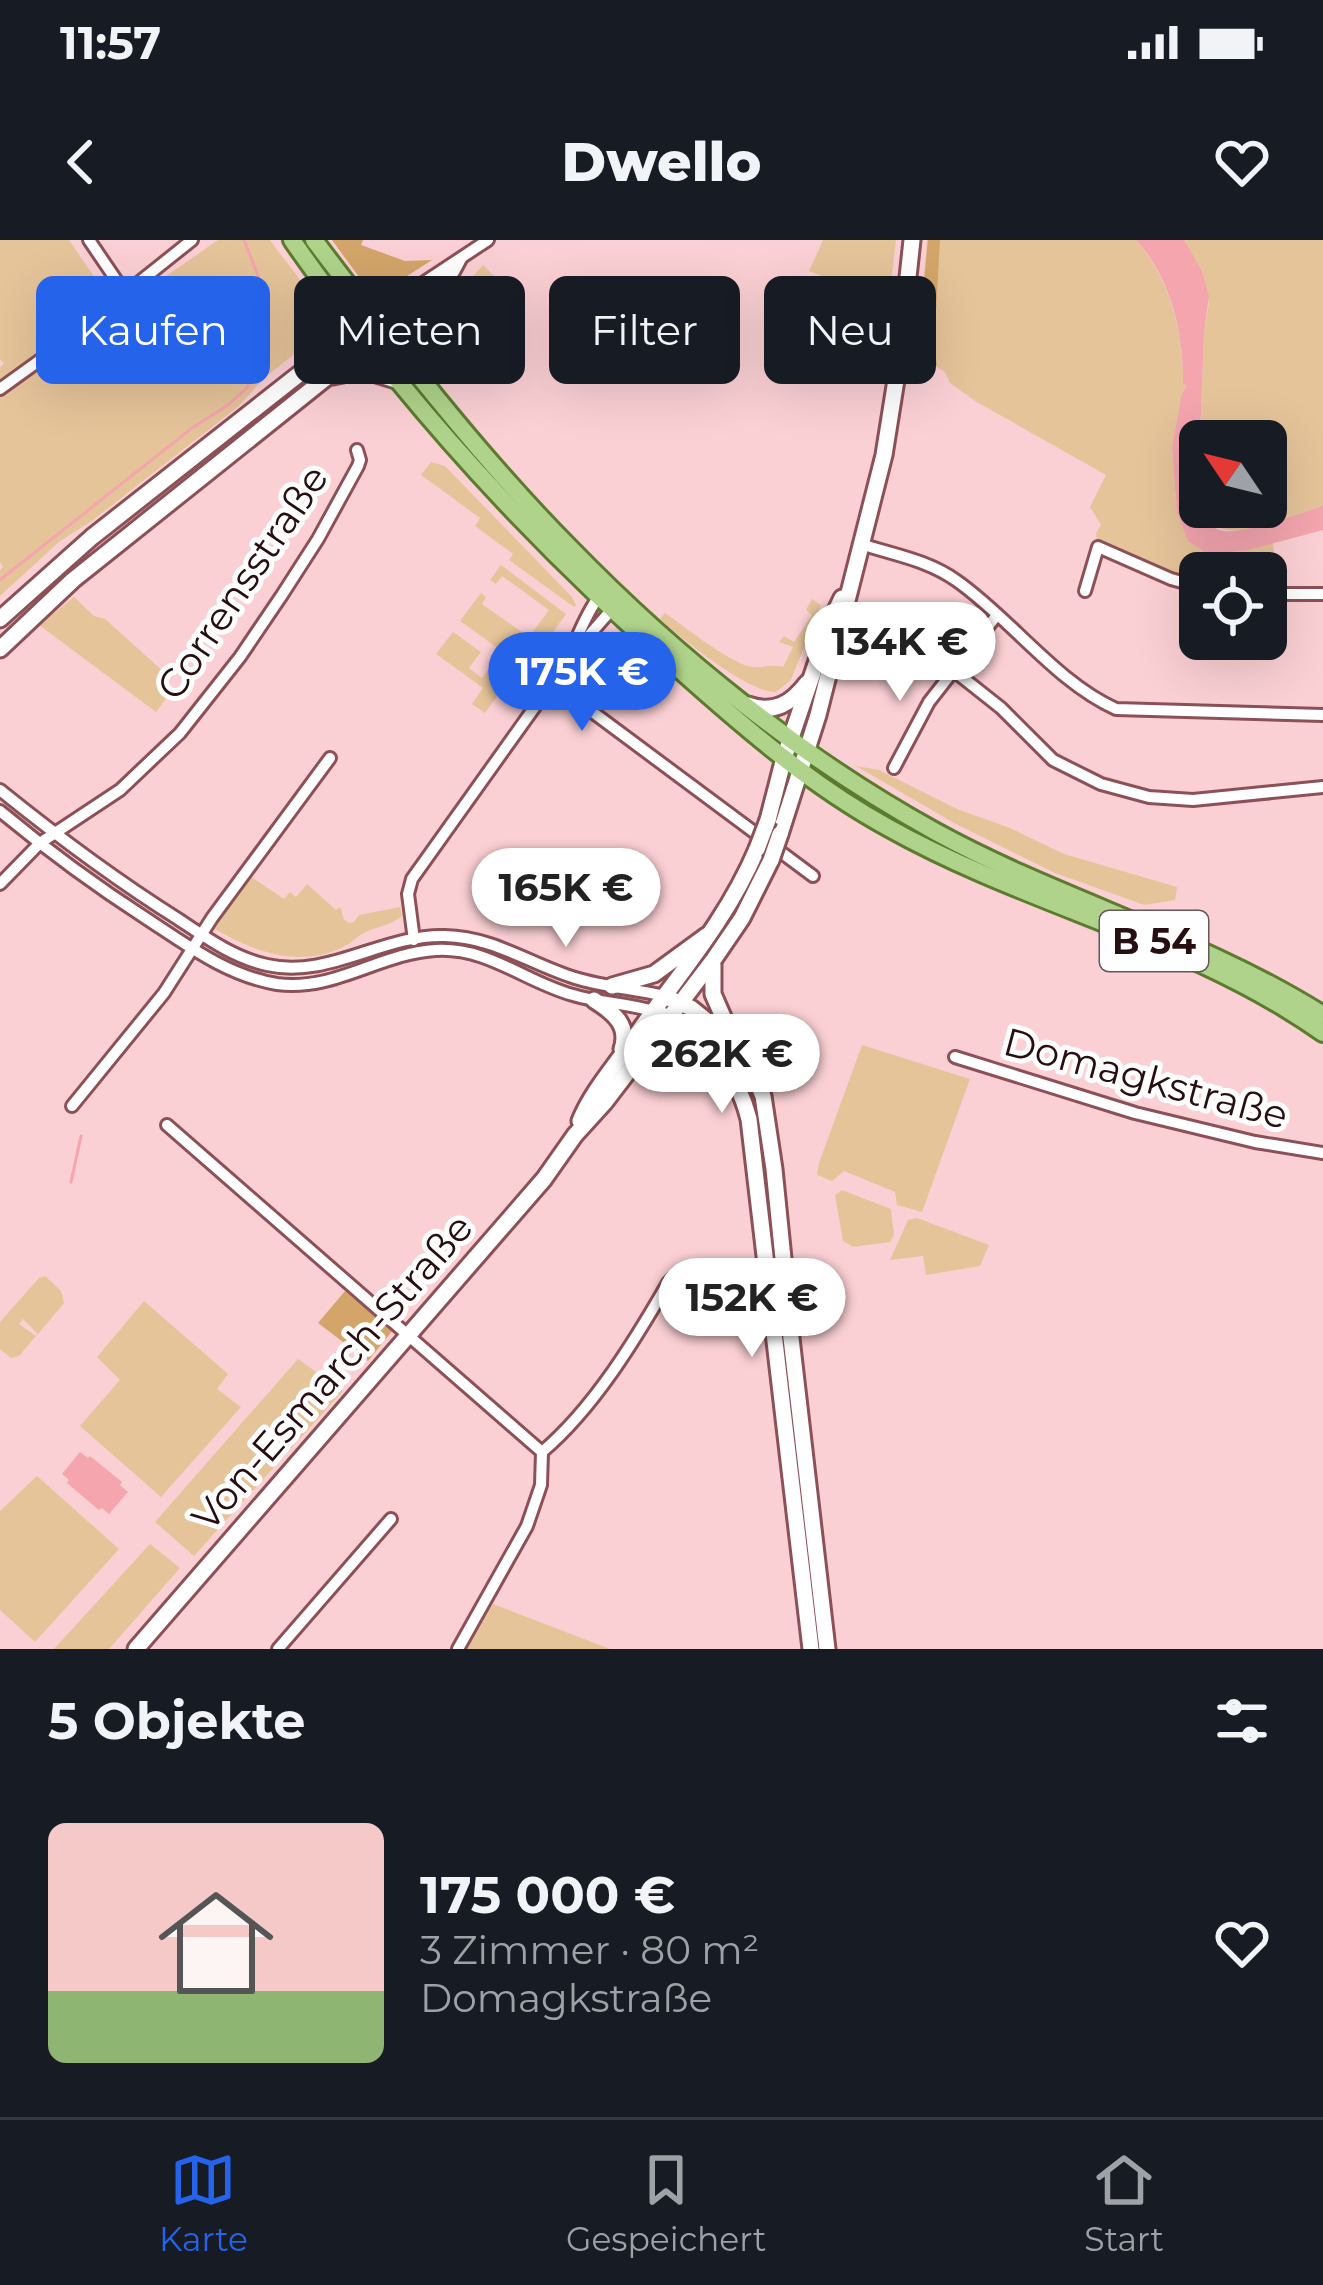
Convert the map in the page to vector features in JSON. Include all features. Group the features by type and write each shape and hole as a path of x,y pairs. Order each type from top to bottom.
{"main road":[{"name":"B 54","path":"292,240 317,276"},
{"name":"B 54","path":"314,240 342,276"},
{"path":"764,854 780,834 845,612 891,417 912,240"},
{"path":"0,620 92,537 294,379"},
{"path":"0,650 73,580 318,384"},
{"name":"B 54","path":"401,384 496,495 604,601 801,771 866,815 933,851 1217,969 1323,1033"},
{"name":"B 54","path":"427,384 604,601 650,626 808,750 884,802 957,843 1208,952 1323,1015"},
{"path":"764,854 784,758 849,585"},
{"path":"748,705 768,709 787,704 815,669"},
{"name":"Von-Esmarch-Straße","path":"136,1649 544,1179 605,1102 653,1011 764,854"},
{"name":"Von-Esmarch-Straße","path":"628,1060 670,1017 714,959 750,904 764,854"},
{"path":"612,986 654,974 713,932"},
{"path":"714,959 713,994 733,1042"},
{"path":"664,996 681,1003 733,1042 764,1096 827,1649"},
{"path":"594,1000 621,1024 628,1060 674,1042 712,1047"},
{"path":"653,1011 670,1017 712,1047 732,1074 749,1119 811,1649"},
{"path":"756,1172 775,1168"}],"street":[{"path":"89,240 113,276"},
{"path":"145,276 192,240"},
{"path":"435,276 488,240"},
{"path":"449,276 461,259"},
{"path":"0,388 36,363"},
{"name":"Corrensstraße","path":"0,884 40,843 120,790 180,733 240,657 306,558 356,470 357,450"},
{"path":"861,544 932,566 957,581 1078,685 1116,709 1323,715"},
{"path":"1085,591 1098,547 1179,581"},
{"path":"1287,594 1323,594"},
{"path":"571,656 604,601"},
{"path":"604,601 588,618 566,668 568,686 583,706 813,875"},
{"path":"894,768 921,714 998,615"},
{"path":"953,670 1054,760 1101,784 1193,800 1323,788"},
{"path":"415,953 408,894 412,879 546,693 568,686"},
{"path":"72,1106 164,993 329,758"},
{"path":"0,790 124,884 248,960 287,968 332,963 389,943 444,935 520,953 561,974 664,996"},
{"path":"0,812 106,892 193,949 245,976 294,985 328,982 415,953 451,950 482,956 556,990 653,1011"},
{"name":"Domagkstraße","path":"955,1058 1135,1114 1323,1153"},
{"path":"167,1125 542,1452 542,1485 527,1526 458,1649"},
{"path":"542,1452 622,1360 678,1273"},
{"path":"278,1649 391,1519"}],"shaded area":[{"path":"0,240 69,240 94,276 36,276 36,384 259,384 239,406 59,542 0,596 0,368 4,363 0,360"},
{"path":"218,240 270,240 296,276 294,354 270,373 270,276 166,276"},
{"path":"332,240 363,240 361,245 405,261 432,260 407,276 358,276"},
{"path":"823,240 896,240 892,276 822,276 809,271"},
{"path":"927,240 1136,240 1166,289 1181,345 1187,387 1172,448 1179,528 1188,541 1249,550 1273,543 1274,552 1179,552 1179,578 1098,544 1096,533 1101,525 1090,507 1106,475 950,383 936,367 936,276 924,276"},
{"path":"928,240 940,240 936,312 936,276 925,276"},
{"path":"1136,240 1184,240 1202,271 1209,296 1201,420 1179,420 1179,518 1172,448 1187,387 1178,326 1167,289"},
{"path":"1184,240 1323,240 1323,506 1287,518 1287,420 1201,420 1209,302"},
{"path":"483,265 494,276 473,276"},
{"path":"431,462 445,466 572,597 574,607 509,560 513,554 475,526 480,518 421,475"},
{"path":"1323,506 1323,530 1249,550 1205,552 1188,541 1183,528 1287,528 1287,518"},
{"path":"501,565 566,614 527,669 460,621 481,593 486,597 482,604 529,637 549,610 502,576 496,584 490,580"},
{"path":"74,597 165,673 170,693 156,712 39,625"},
{"path":"812,599 821,605 791,680 776,692 733,675 660,619 665,613 744,665 783,667 793,647 779,642 784,636 794,642 812,615 806,610"},
{"path":"453,632 481,652 469,668 482,678 495,661 513,674 485,713 472,704 483,688 436,654"},
{"path":"856,766 879,770 1064,854 1177,887 1175,900 1144,905 1055,873 954,823"},
{"path":"250,876 284,899 290,892 296,897 307,884 336,910 339,907 350,923 359,915 400,907 402,916 326,953 310,957 276,954 213,928"},
{"path":"862,1045 970,1079 922,1212 897,1205 895,1192 844,1171 832,1181 817,1175"},
{"path":"842,1190 891,1209 894,1235 890,1242 853,1247 843,1241 835,1195"},
{"path":"917,1218 989,1245 980,1266 926,1275 923,1256 890,1260 908,1220"},
{"path":"45,1276 61,1291 64,1303 38,1334 23,1319 19,1324 36,1336 19,1356 11,1358 0,1349 0,1322"},
{"path":"345,1291 393,1330 368,1361 318,1323"},
{"path":"144,1301 228,1374 217,1389 241,1407 161,1497 80,1426 120,1380 97,1357"},
{"path":"298,1359 343,1391 194,1556 155,1522"},
{"path":"80,1452 122,1482 128,1492 109,1514 67,1483 62,1474"},
{"path":"37,1476 119,1549 35,1642 0,1610 0,1511"},
{"path":"150,1544 180,1568 109,1649 54,1649"},
{"path":"493,1604 610,1649 467,1649"}],"waterway":[{"path":"0,580 247,388 263,358 269,316 244,240"},
{"path":"71,1182 81,1136"}]}
